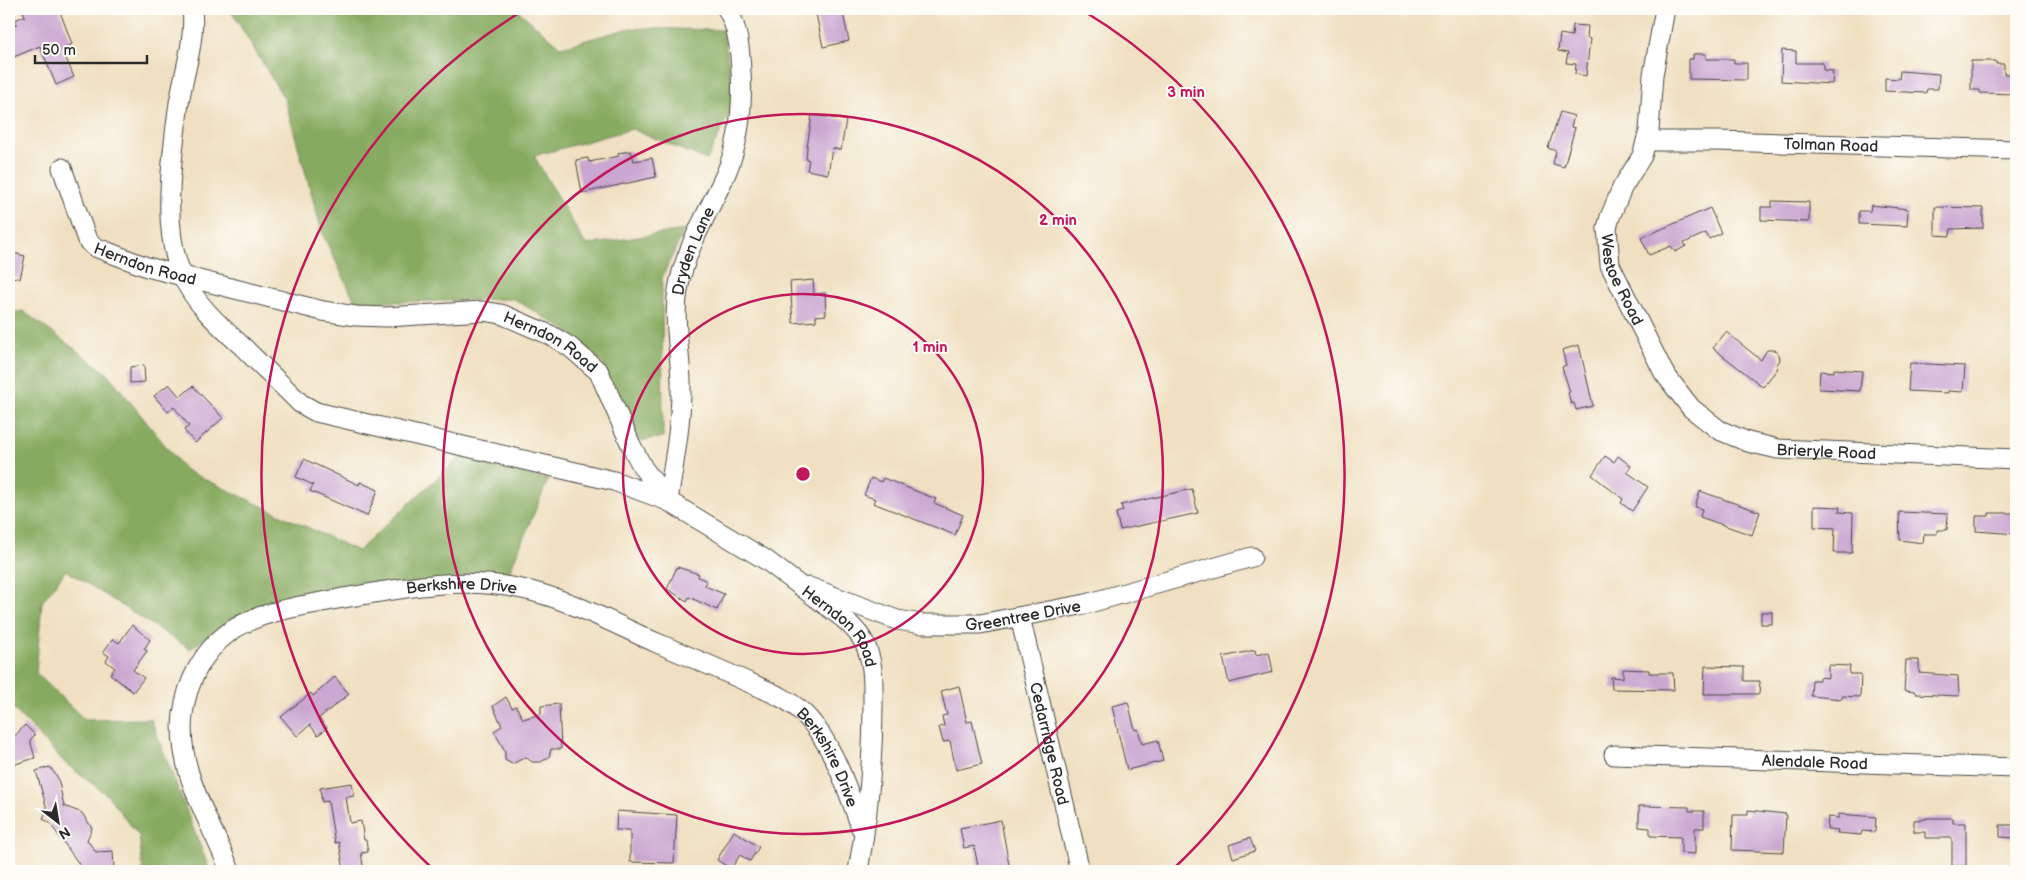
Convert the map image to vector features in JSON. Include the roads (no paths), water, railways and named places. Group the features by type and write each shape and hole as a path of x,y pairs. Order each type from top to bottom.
{"street":[{"path":"192,9 190,48 181,86 176,130 170,217 173,244 182,275 210,316 300,403 316,412 614,481 668,501"},
{"name":"Dryden Lane","path":"668,501 677,440 680,402 677,292 686,258 727,170 736,142 741,117 743,95 740,54 735,27 728,9"},
{"name":"Westoe Road","path":"1664,373 1620,288 1608,254 1608,228 1612,210 1622,188 1642,156 1646,141 1656,51 1665,9"},
{"name":"Tolman Road","path":"1646,141 1717,141 2016,150"},
{"name":"Herndon Road","path":"62,168 87,240 95,247 117,256 147,267 322,311 356,316 387,317 483,311 501,314 550,335 588,361 599,372 643,468 668,501 766,560 855,629 869,654 873,673 873,729 870,788 858,871"},
{"name":"Brieryle Road","path":"1664,373 1679,395 1704,419 1719,430 1748,442 1778,449 2016,459"},
{"name":"Greentree Drive","path":"794,582 853,602 880,615 914,623 954,626 995,622 1086,604 1252,557"},
{"name":"Berkshire Drive","path":"230,871 192,785 186,762 182,731 183,712 195,672 202,660 227,633 253,619 317,603 413,586 447,583 486,583 519,588 557,599 733,675 790,702 804,714 833,757 863,832"},
{"name":"Cedarridge Road","path":"1020,617 1080,871"},
{"name":"Alendale Road","path":"1614,755 2016,768"}]}
